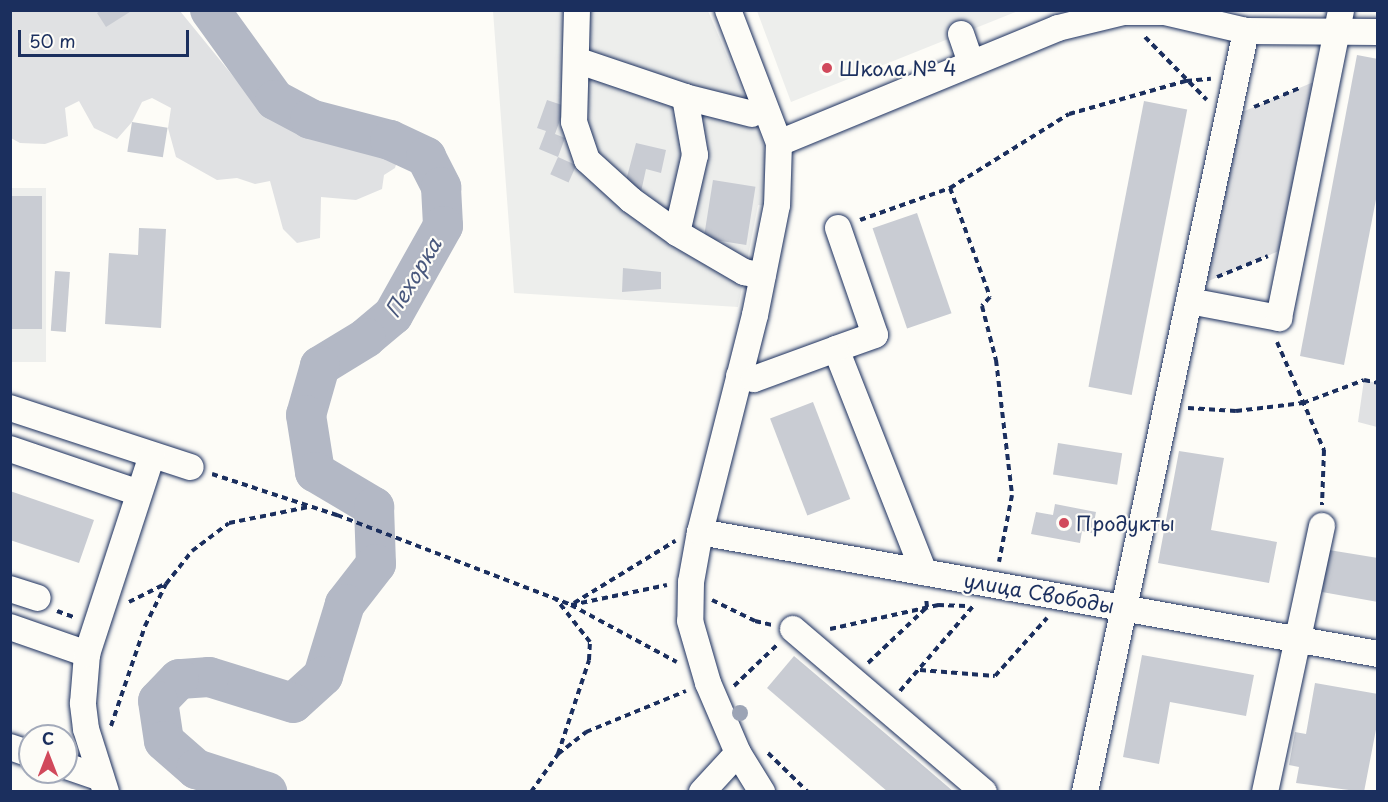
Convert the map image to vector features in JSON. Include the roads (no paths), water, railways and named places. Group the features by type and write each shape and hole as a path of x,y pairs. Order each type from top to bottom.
{"street":[{"path":"577,10 574,122 587,160 631,200 677,233 744,272 763,276"},
{"path":"729,10 779,142 777,205 763,276 700,532 691,582 690,621 708,682 738,753 762,792"},
{"path":"779,142 1058,28 1123,12 1165,12 1246,31 1339,21 1377,32"},
{"path":"1190,294 1279,318 1339,21"},
{"path":"1085,792 1246,31"},
{"path":"961,34 971,63"},
{"path":"576,60 685,97 752,114"},
{"path":"677,233 695,155 685,97"},
{"path":"739,376 754,379 875,335 838,228"},
{"path":"836,349 924,572"},
{"path":"10,408 191,467"},
{"path":"10,449 139,493"},
{"path":"104,785 91,748 83,704 87,654 152,455"},
{"path":"1265,792 1322,526"},
{"name":"улица Свободы","path":"700,532 1377,654"},
{"path":"10,589 38,598"},
{"path":"10,627 87,654"},
{"path":"794,629 984,792"},
{"path":"702,792 738,753"},
{"path":"78,772 104,785"}],"waterway":[{"name":"Пехорка","path":"210,10 275,100 310,119 390,140 426,157 441,187 443,226 393,315 366,338 320,366 306,415 315,472 374,507 376,564 345,604 323,676 293,703 209,677 179,679 158,701 164,741 196,769 267,792"}],"place":[{"name":"Школа № 4","path":"827,68"},
{"name":"Продукты","path":"1064,523"}]}
